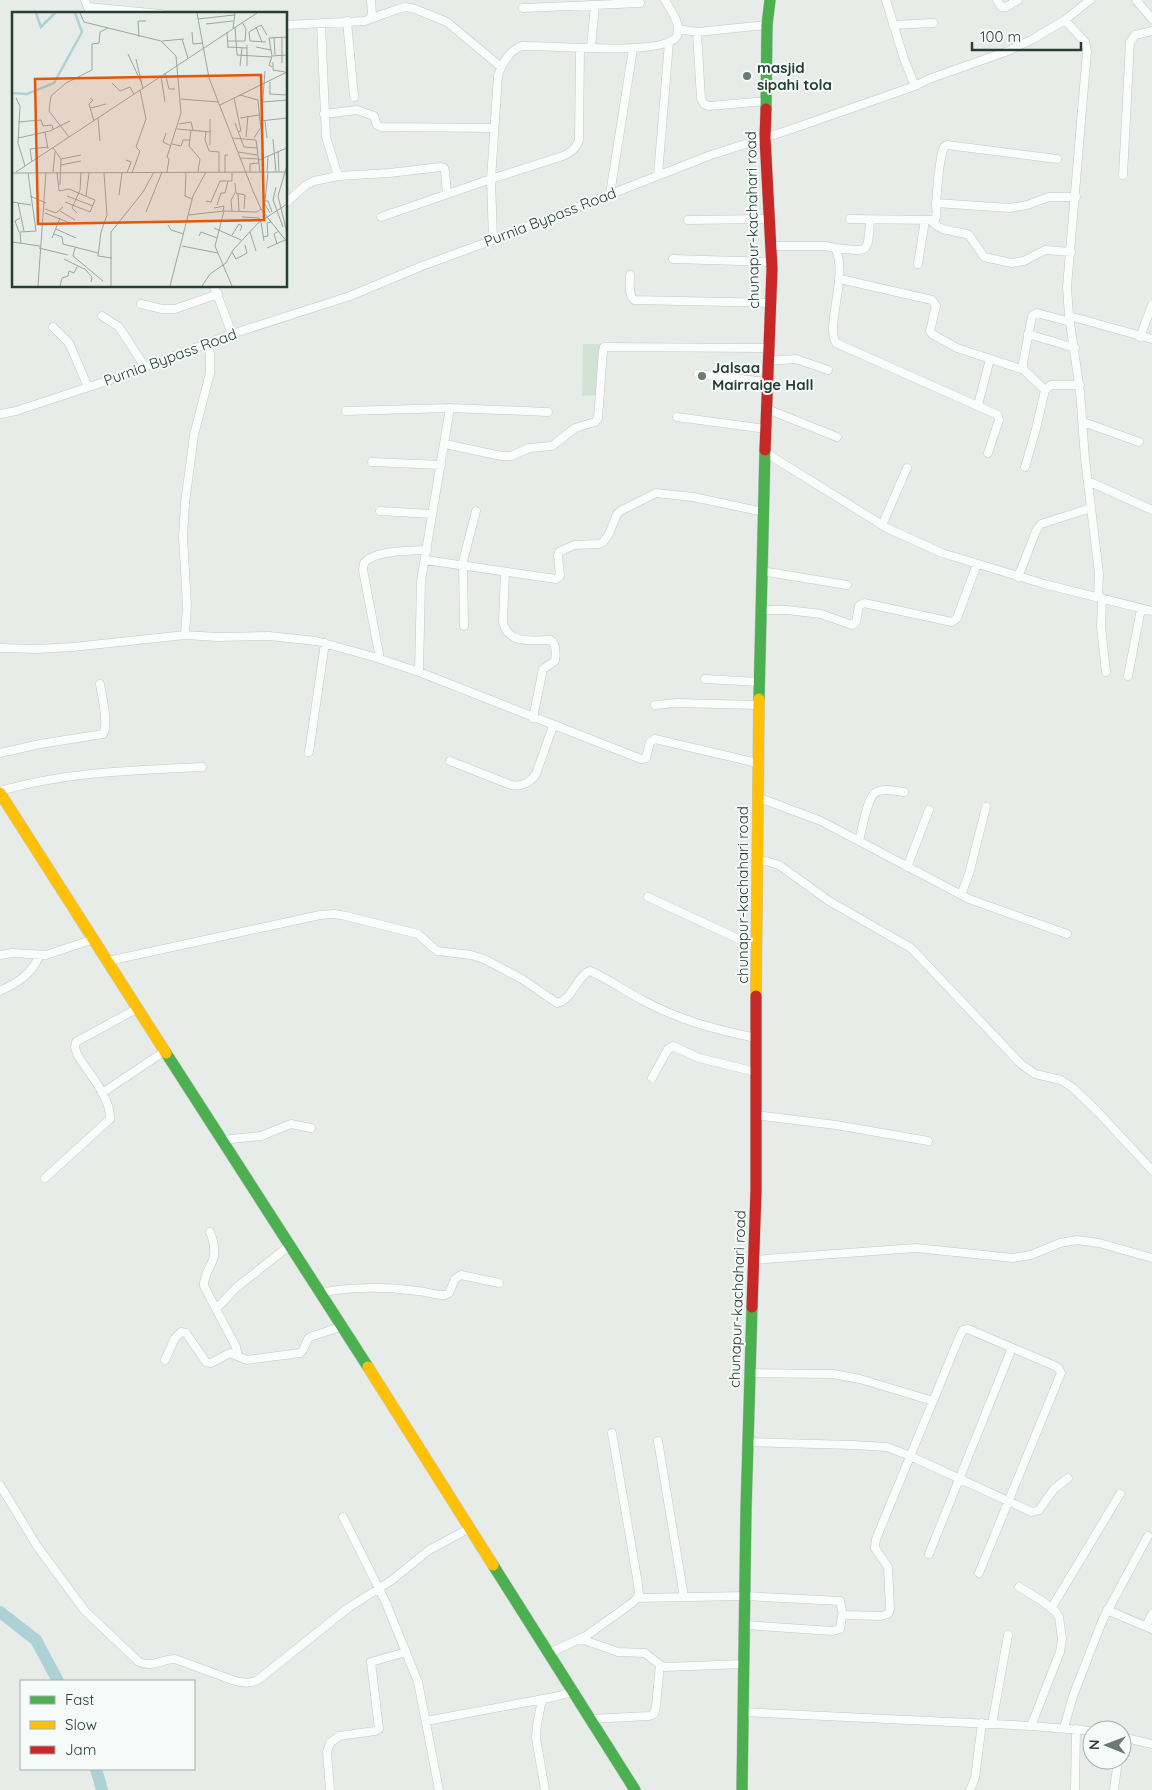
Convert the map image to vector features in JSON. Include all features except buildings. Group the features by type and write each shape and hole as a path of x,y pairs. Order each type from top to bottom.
{"street":[{"path":"370,19 372,14 371,0"},
{"path":"493,240 491,179 498,76 501,67 512,52 522,46 633,49 669,42 676,36 678,30 675,18 666,0"},
{"name":"chunapur-kachahari road","path":"742,1790 748,1442 756,1191 758,706 772,262 765,138 767,25 770,0"},
{"path":"886,0 904,59 916,86"},
{"path":"997,0 1001,7 1006,7 1018,0"},
{"name":"Purnia Bypass Road","path":"0,414 16,411 88,387 232,334 350,296 422,266 711,155 916,86 1021,45 1065,20 1090,0"},
{"path":"1136,0 1152,19"},
{"path":"523,8 640,3"},
{"path":"591,47 595,5"},
{"path":"88,7 140,12"},
{"path":"288,25 365,21 406,7 448,22 501,67"},
{"path":"1065,20 1085,42 1087,51 1067,296 1080,385 1088,482 1099,574 1101,628 1106,672"},
{"path":"346,21 354,97"},
{"path":"321,23 324,114 328,148 338,176"},
{"path":"893,25 933,23"},
{"path":"678,30 697,32 767,25"},
{"path":"1123,175 1130,42 1135,36 1152,31"},
{"path":"697,32 702,99 704,104 709,106 766,101"},
{"path":"658,175 669,42"},
{"path":"381,217 563,156 577,146 580,127 580,48"},
{"path":"610,194 633,49"},
{"path":"324,114 359,111 374,116 377,125 381,127 494,128"},
{"path":"850,219 935,220 937,216 936,203 942,150 947,145 1057,159"},
{"path":"288,201 306,185 314,181 338,176 389,173 441,166 446,171 446,194"},
{"path":"936,203 1010,208 1027,205 1049,197 1076,197"},
{"path":"688,220 770,219"},
{"path":"771,246 826,246 865,249 868,247 870,220"},
{"path":"928,220 940,228 969,235 980,253 990,260 1018,264 1046,250 1071,252"},
{"path":"918,264 928,220"},
{"path":"835,248 838,255 840,279 833,333 836,343 994,412 999,417 988,453"},
{"path":"673,259 772,262"},
{"path":"630,275 630,289 634,300 770,303"},
{"path":"840,279 932,300 936,306 930,326 932,334 957,348 1024,370 1045,390"},
{"path":"141,304 162,309 175,309 216,290 232,334"},
{"path":"1140,337 1152,305"},
{"path":"1024,370 1023,359 1032,316 1037,312 1152,339"},
{"path":"102,316 119,327 145,366"},
{"path":"53,327 69,342 88,387"},
{"path":"1028,334 1075,348"},
{"path":"184,635 187,605 183,538 185,503 194,435 210,373 208,343"},
{"path":"445,444 501,456 511,456 529,448 552,446 575,428 596,422 598,418 602,351 604,347 768,348"},
{"path":"768,361 796,359 828,370"},
{"path":"978,405 990,360"},
{"path":"698,374 767,382"},
{"path":"1025,467 1045,390 1051,385 1080,385"},
{"path":"419,672 420,587 450,408"},
{"path":"346,411 450,408 548,412"},
{"path":"767,409 837,437"},
{"path":"677,418 766,429"},
{"path":"1083,422 1139,442"},
{"path":"766,454 882,525 942,553 1018,577 1152,611"},
{"path":"372,462 441,465"},
{"path":"882,525 907,468"},
{"path":"1088,482 1152,510"},
{"path":"425,560 553,579 558,578 560,574 559,552 568,546 599,544 603,542 609,534 617,514 656,493 764,512"},
{"path":"1018,577 1036,531 1041,524 1091,508"},
{"path":"380,511 432,514"},
{"path":"464,626 462,566 476,511"},
{"path":"380,659 363,570 364,564 370,558 379,555 427,550"},
{"path":"760,610 787,610 821,614 852,625 856,622 859,606 864,603 952,622 957,618 977,564"},
{"path":"761,571 847,585"},
{"path":"505,572 503,622 506,630 520,641 550,640 555,645 555,661 544,669 533,718"},
{"path":"1128,676 1141,609"},
{"path":"0,648 37,649 73,647 184,635 296,638 325,643 419,672 641,759 646,758 650,742 656,739 757,763"},
{"path":"309,752 325,643"},
{"path":"705,679 759,682"},
{"path":"0,753 40,744 103,734 105,730 100,684"},
{"path":"655,705 677,702 758,706"},
{"path":"450,761 511,785 522,785 531,780 536,774 553,726"},
{"path":"202,767 86,774 37,781 0,792 342,1326 635,1790"},
{"path":"859,841 870,799 873,795 883,790 904,792"},
{"path":"757,797 812,817 984,906 1067,934"},
{"path":"961,895 972,866 986,807"},
{"path":"907,867 929,810"},
{"path":"757,862 765,861 778,865 829,901 882,930 910,948 1021,1064 1035,1074 1061,1080 1073,1088 1108,1122 1152,1170"},
{"path":"648,897 756,948"},
{"path":"108,961 320,915 334,914 418,934 438,952 471,955 484,959 522,979 557,1003 565,999 584,974 590,971 643,1001 679,1018 756,1038"},
{"path":"0,955 12,953 46,955 94,939"},
{"path":"0,991 32,970 38,956"},
{"path":"44,1178 110,1119 102,1093 83,1065 76,1051 75,1044 78,1040 138,1008"},
{"path":"652,1078 668,1049 674,1046 699,1058 756,1072"},
{"path":"102,1093 165,1051"},
{"path":"755,1114 836,1125 928,1141"},
{"path":"222,1140 261,1136 290,1124 311,1128"},
{"path":"210,1232 214,1244 214,1255 204,1284 236,1347 238,1356"},
{"path":"754,1260 916,1248 1013,1258 1031,1255 1077,1240 1099,1243 1152,1258"},
{"path":"216,1308 237,1287 289,1246"},
{"path":"321,1293 340,1289 363,1288 408,1290 444,1296 449,1293 455,1278 461,1275 499,1283"},
{"path":"165,1360 179,1333 184,1331 206,1362 214,1362 223,1355 230,1353 247,1360 300,1353 310,1337 342,1326"},
{"path":"843,1615 881,1616 890,1612 888,1567 876,1548 875,1543 963,1330 970,1329 1058,1368 1061,1373 980,1573"},
{"path":"930,1554 1012,1348"},
{"path":"750,1372 833,1374 860,1379 933,1401"},
{"path":"612,1433 639,1589 638,1598"},
{"path":"658,1441 684,1597"},
{"path":"748,1442 881,1446 910,1456 1032,1512 1037,1511 1054,1489 1068,1478"},
{"path":"0,1485 38,1546 85,1611 139,1662 144,1664 175,1659 235,1681 248,1683 255,1681 320,1629 399,1575 421,1556 470,1528"},
{"path":"1052,1608 1120,1494"},
{"path":"343,1518 386,1603 418,1682 439,1790"},
{"path":"1064,1728 1073,1696 1108,1610 1148,1536"},
{"path":"1019,1587 1052,1608 1059,1617 1062,1648 1031,1726"},
{"path":"549,1654 581,1639 638,1598 745,1596 840,1601 843,1615 840,1629 833,1631 745,1625"},
{"path":"1108,1610 1149,1628 1152,1614"},
{"path":"992,1724 1008,1635"},
{"path":"581,1639 618,1652 645,1653 660,1665 670,1668 744,1664"},
{"path":"330,1790 327,1752 330,1743 340,1736 379,1729 371,1662 406,1652"},
{"path":"590,1720 649,1716 654,1714 660,1665"},
{"path":"426,1721 573,1692"},
{"path":"542,1699 536,1738 545,1790"},
{"path":"743,1712 982,1723 1082,1730"},
{"path":"970,1790 975,1778 982,1723"},
{"path":"1075,1790 1076,1729"},
{"path":"1132,1739 1152,1744"},
{"path":"1114,1790 1117,1770"}],"green space":[{"path":"583,344 601,344 596,395 582,396"}],"waterway":[{"path":"0,1612 36,1640 57,1680"},
{"path":"96,1770 102,1790"}],"traffic: fast":[{"path":"766,109 767,25 770,0"},
{"path":"759,699 765,450"},
{"path":"166,1053 368,1367"},
{"path":"742,1790 746,1509 752,1307"},
{"path":"493,1565 635,1790"}],"traffic: slow":[{"path":"756,996 759,699"},
{"path":"0,793 166,1053"},
{"path":"368,1367 493,1565"}],"traffic: jam":[{"path":"765,450 772,269 765,138 766,109"},
{"path":"752,1307 756,1191 756,996"}],"place":[{"name":"masjid sipahi tola","path":"747,76"},
{"name":"Jalsaa Mairraige Hall","path":"702,376"}]}
